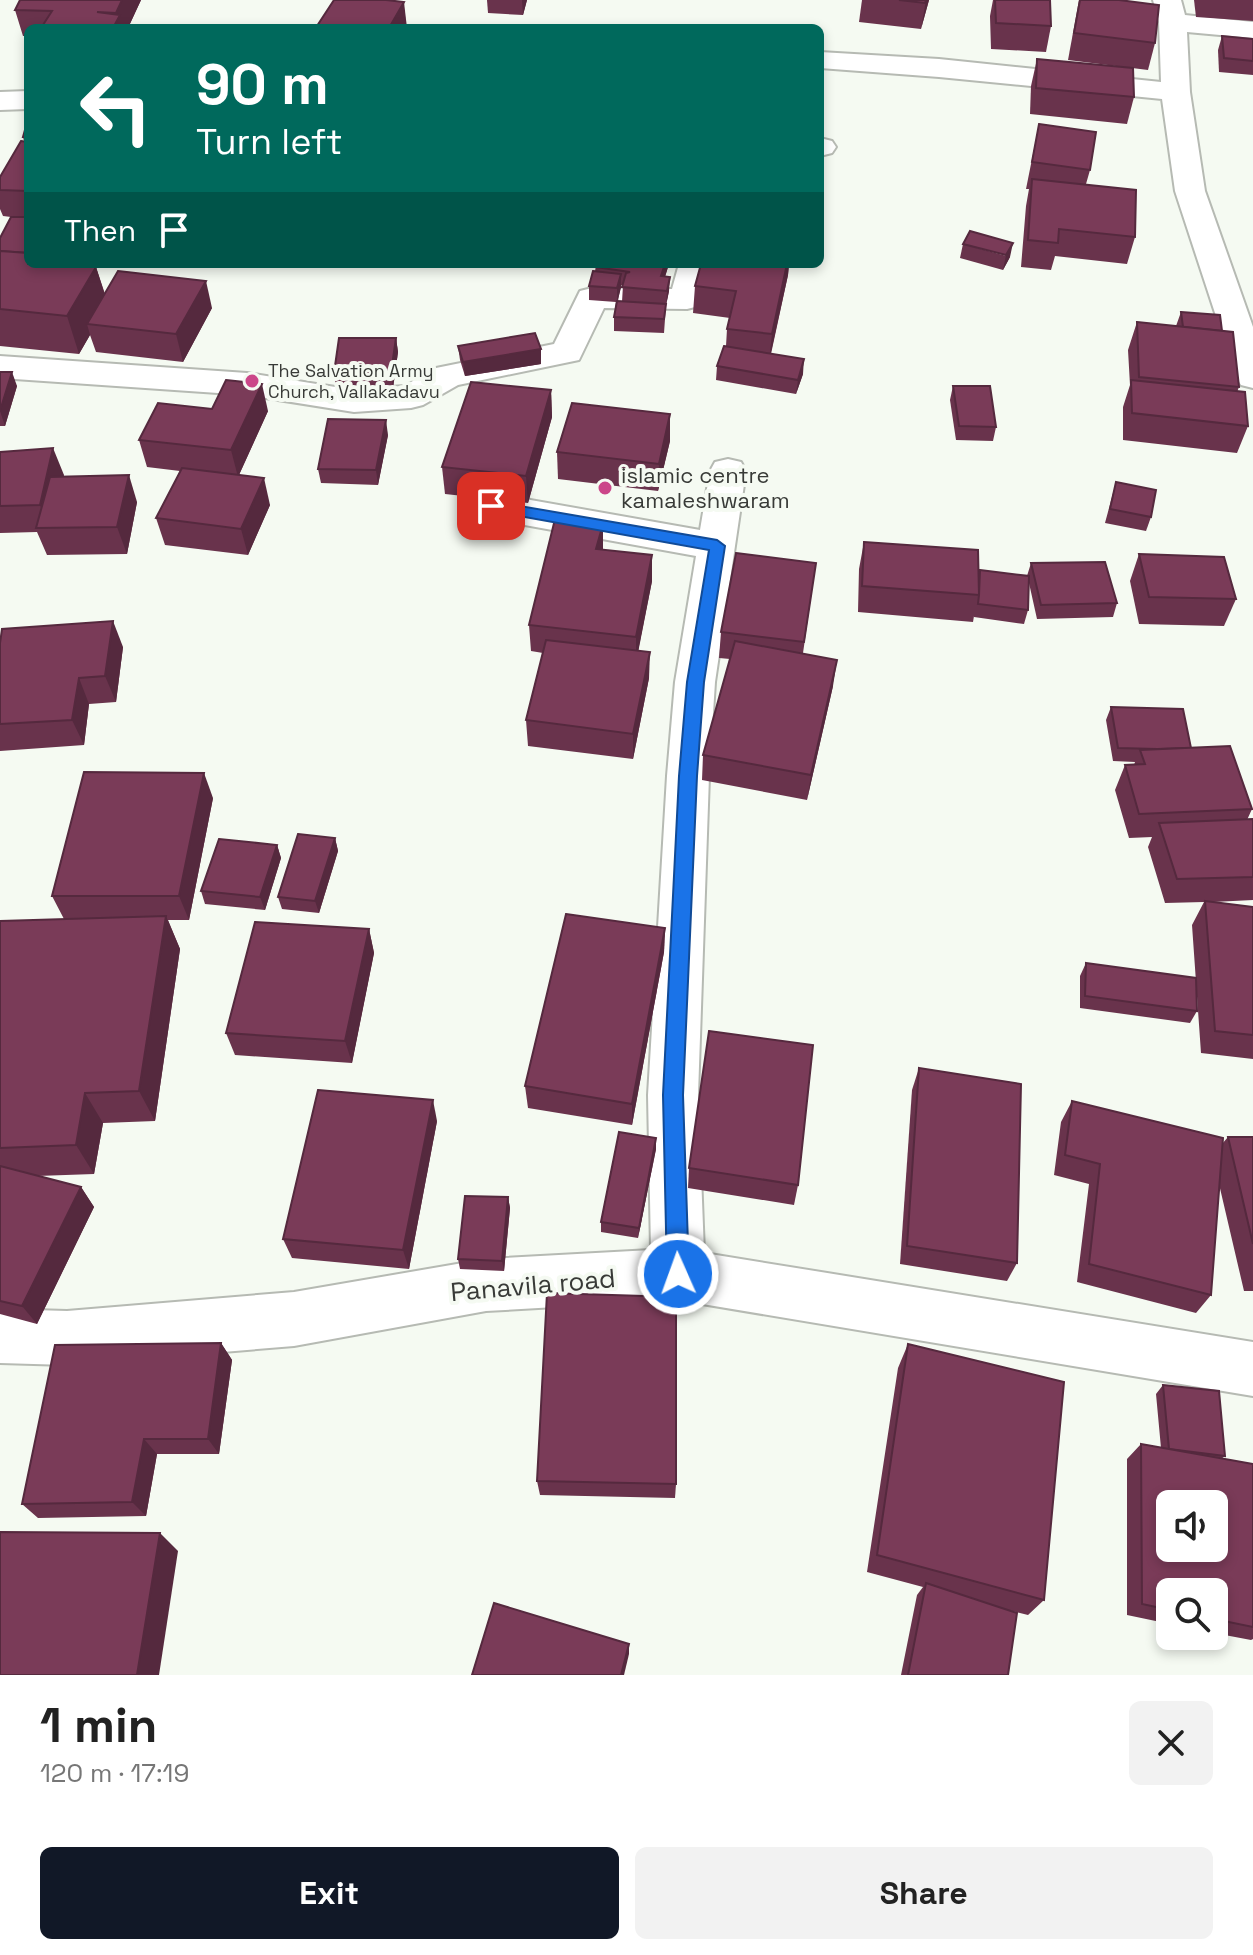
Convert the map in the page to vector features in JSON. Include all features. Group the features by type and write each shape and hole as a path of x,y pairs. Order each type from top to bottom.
{"street":[{"path":"1253,30 1170,11 1176,92 1190,191 1217,269 1242,311 1253,377"},
{"path":"824,60 939,68 1176,92"},
{"path":"0,101 24,100"},
{"path":"0,367 247,384 354,401 411,397 448,376 567,352 592,298 687,299 692,268"},
{"path":"1217,269 1253,271"},
{"path":"678,1274 673,1095 688,776 695,682 728,471"},
{"path":"491,506 717,546"},
{"name":"Panavila road","path":"0,1336 67,1338 294,1319 486,1285 678,1274 1253,1369"}],"building":[{"path":"20,0 122,0 116,13 97,12 120,15 115,24 44,24 52,11 15,10"},
{"path":"334,0 404,2 391,24 318,24"},
{"path":"899,0 926,0 925,3"},
{"path":"995,0 1050,0 1051,26 996,23"},
{"path":"1080,0 1119,0 1159,5 1155,43 1074,33"},
{"path":"1222,36 1253,39 1253,61 1224,58"},
{"path":"1037,59 1133,68 1134,97 1036,88"},
{"path":"1039,124 1096,132 1090,170 1032,162"},
{"path":"21,141 24,141 24,191 0,190 0,177"},
{"path":"1032,179 1136,190 1135,237 1059,229 1058,243 1028,240"},
{"path":"11,217 24,217 24,253 0,251 0,238"},
{"path":"970,231 1013,243 1006,255 963,244"},
{"path":"0,251 24,253 24,268 95,268 67,316 0,309"},
{"path":"602,268 664,268 661,276 670,277 667,291 622,287 626,273 630,272"},
{"path":"700,268 786,268 772,334 727,329 736,291 695,286"},
{"path":"118,271 206,281 176,334 87,324"},
{"path":"593,271 621,274 617,288 589,286"},
{"path":"617,301 666,304 664,319 614,317"},
{"path":"1181,312 1220,315 1222,331 1183,327"},
{"path":"1137,322 1233,332 1239,387 1139,377"},
{"path":"535,333 541,349 463,362 458,346"},
{"path":"339,338 396,338 391,373 334,373"},
{"path":"724,346 804,359 798,380 717,366"},
{"path":"0,372 12,372 0,411"},
{"path":"226,380 262,384 231,450 139,440 158,403 212,409"},
{"path":"1131,380 1245,392 1248,426 1132,413"},
{"path":"471,382 551,390 526,476 442,467"},
{"path":"953,386 990,386 996,427 959,426"},
{"path":"572,403 670,414 659,464 557,452"},
{"path":"328,419 386,420 376,470 318,469"},
{"path":"53,448 40,505 0,506 0,452"},
{"path":"182,468 264,478 241,529 156,518"},
{"path":"129,475 117,527 36,528 50,477"},
{"path":"1116,482 1156,490 1151,517 1110,509"},
{"path":"555,519 603,524 596,549 652,555 636,637 529,625"},
{"path":"864,542 978,550 979,595 862,586"},
{"path":"736,553 816,563 804,642 721,632"},
{"path":"1139,554 1224,557 1236,599 1149,597"},
{"path":"1105,562 1117,603 1041,605 1031,563"},
{"path":"980,570 1029,576 1028,610 978,604"},
{"path":"113,621 105,676 79,678 72,720 0,724 2,629"},
{"path":"546,640 650,652 633,734 526,720"},
{"path":"735,641 837,660 811,775 703,755"},
{"path":"1111,707 1183,709 1191,748 1118,748"},
{"path":"1230,746 1252,809 1139,814 1125,765 1145,764 1140,750"},
{"path":"84,772 204,773 179,896 52,896"},
{"path":"1253,819 1253,877 1177,879 1159,823"},
{"path":"298,834 335,838 315,901 278,897"},
{"path":"219,839 277,845 260,897 201,891"},
{"path":"1205,901 1253,907 1253,1035 1215,1031"},
{"path":"566,914 665,928 632,1104 525,1086"},
{"path":"166,916 139,1091 85,1093 76,1145 0,1148 0,921"},
{"path":"255,922 369,929 345,1041 226,1033"},
{"path":"1086,963 1196,978 1197,1011 1085,996"},
{"path":"709,1031 813,1045 798,1185 689,1168"},
{"path":"919,1068 1021,1084 1017,1263 907,1246"},
{"path":"318,1090 433,1100 403,1250 283,1239"},
{"path":"1072,1101 1223,1138 1211,1295 1089,1264 1100,1164 1065,1155"},
{"path":"619,1132 656,1138 639,1228 601,1222"},
{"path":"1228,1137 1253,1137 1253,1244"},
{"path":"0,1166 81,1187 22,1306 0,1301"},
{"path":"465,1196 508,1197 502,1261 458,1259"},
{"path":"547,1293 676,1297 676,1484 537,1481"},
{"path":"221,1343 208,1439 144,1439 132,1502 22,1504 55,1345"},
{"path":"908,1344 1064,1382 1044,1600 877,1555"},
{"path":"1163,1385 1219,1391 1225,1456 1169,1449"},
{"path":"1141,1444 1253,1464 1253,1627 1228,1622 1228,1578 1156,1578 1156,1607 1142,1604"},
{"path":"0,1532 160,1533 137,1675 0,1675"},
{"path":"926,1583 1017,1613 1008,1675 908,1675"},
{"path":"494,1603 629,1644 621,1675 472,1675"}],"place":[{"name":"The Salvation Army Church, Vallakadavu","path":"252,381"},
{"name":"islamic centre kamaleshwaram","path":"605,488"}],"route":[{"path":"491,506 717,546 695,682 688,776 673,1095 678,1274"}]}
